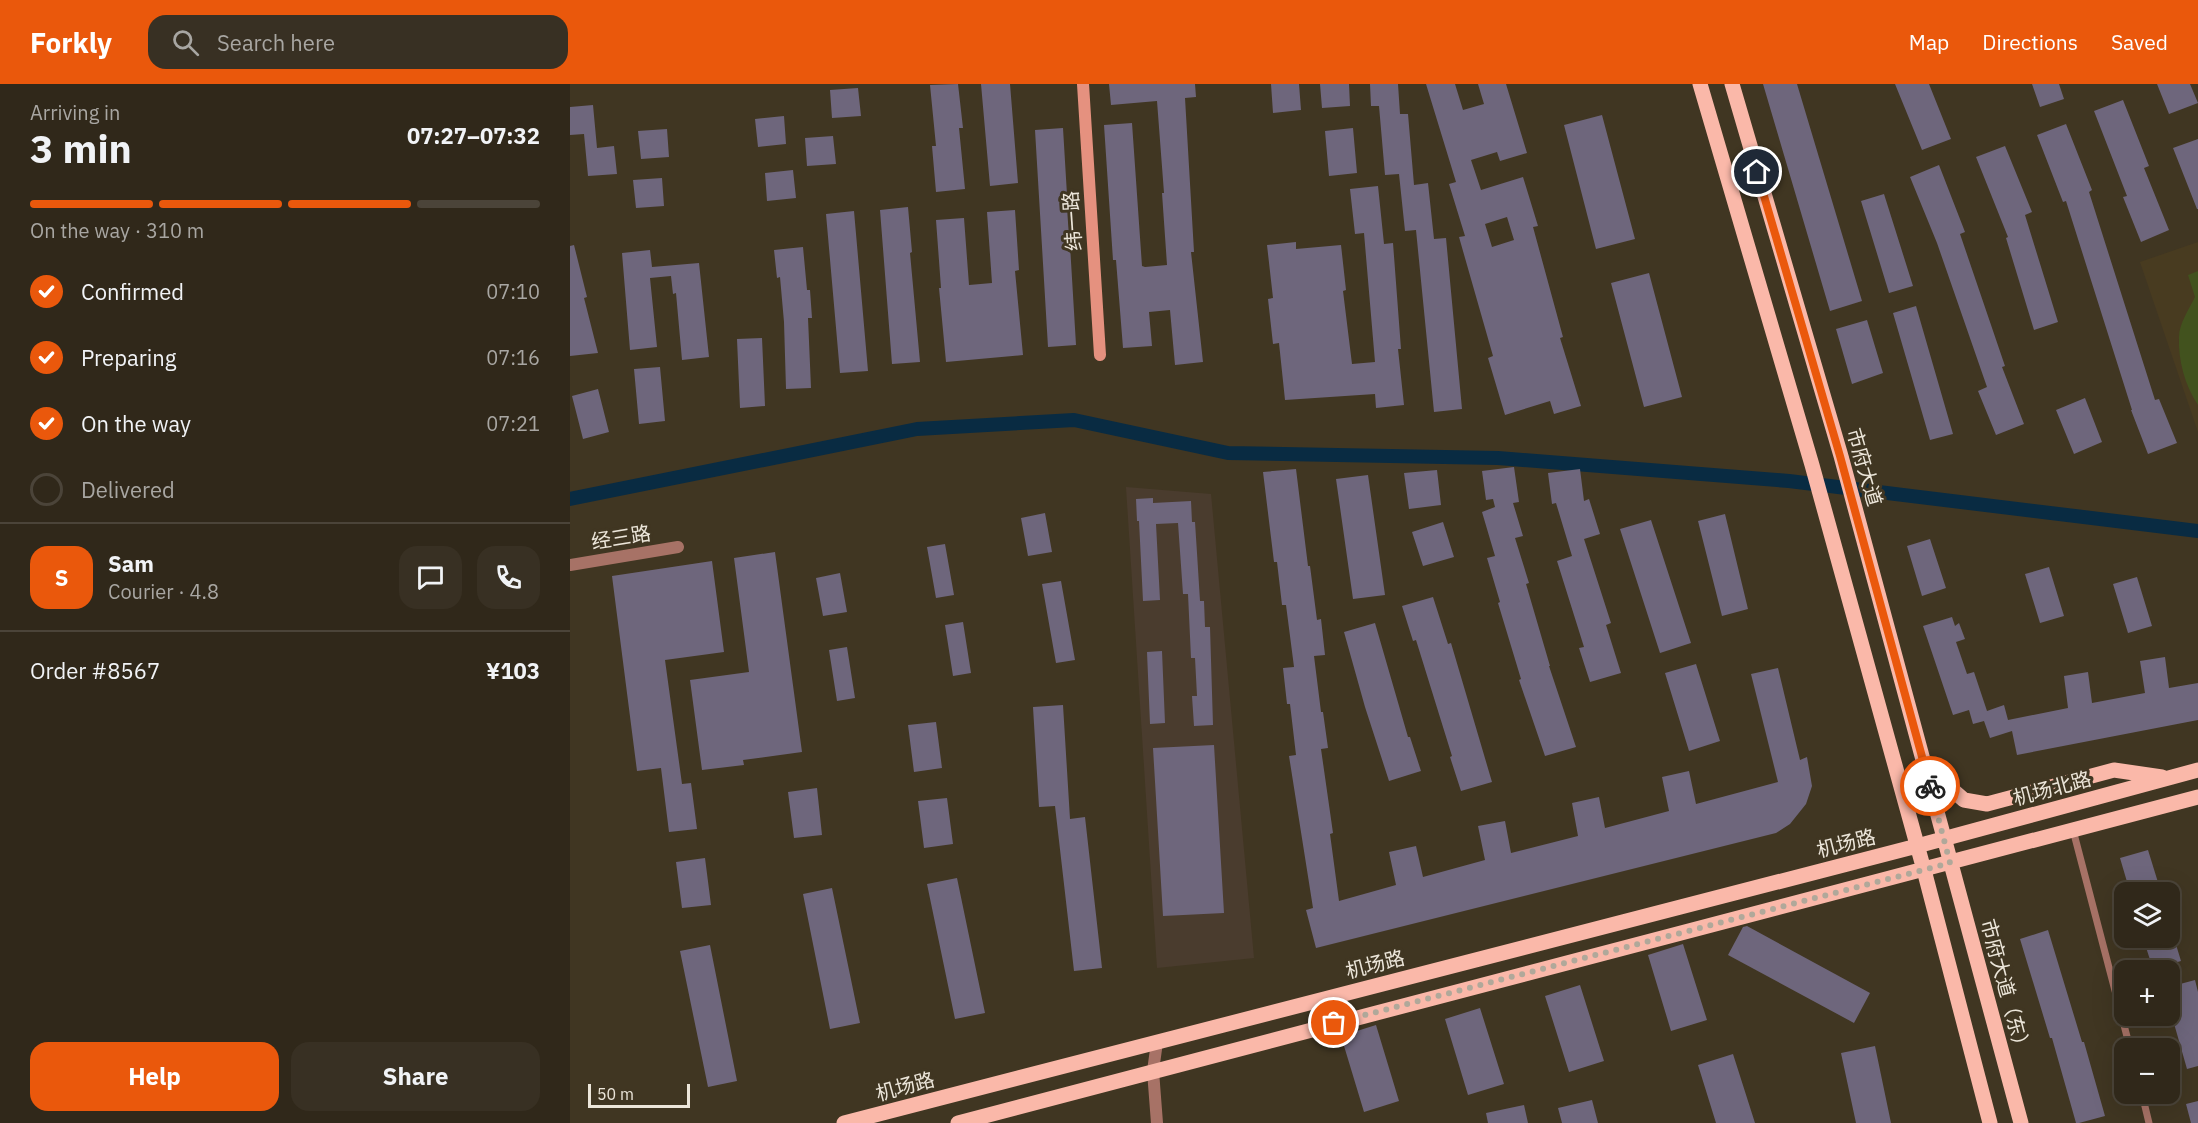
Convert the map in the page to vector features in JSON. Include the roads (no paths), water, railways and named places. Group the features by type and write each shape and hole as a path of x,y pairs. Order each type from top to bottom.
{"main road":[{"path":"1700,84 1812,465 1924,870 1990,1123"},
{"name":"市府大道","path":"1732,84 1840,456 1950,863"},
{"path":"1924,764 1964,800 1987,804 2114,770 2168,778"},
{"name":"机场北路","path":"1917,846 2198,770"},
{"path":"958,1123 2198,798"},
{"name":"机场路","path":"844,1123 1917,846"},
{"name":"市府大道（东）","path":"1950,863 2021,1123"}],"street":[{"name":"纬一路","path":"1083,84 1100,355"},
{"name":"经三路","path":"570,565 678,547"},
{"path":"1157,1042 1153,1071 1157,1123"}],"lane":[{"path":"2073,830 2127,1038"},
{"path":"2144,1104 2149,1123"}],"waterway":[{"path":"570,499 917,429 1074,420 1228,453 1498,458 1789,481 2198,531"}]}
